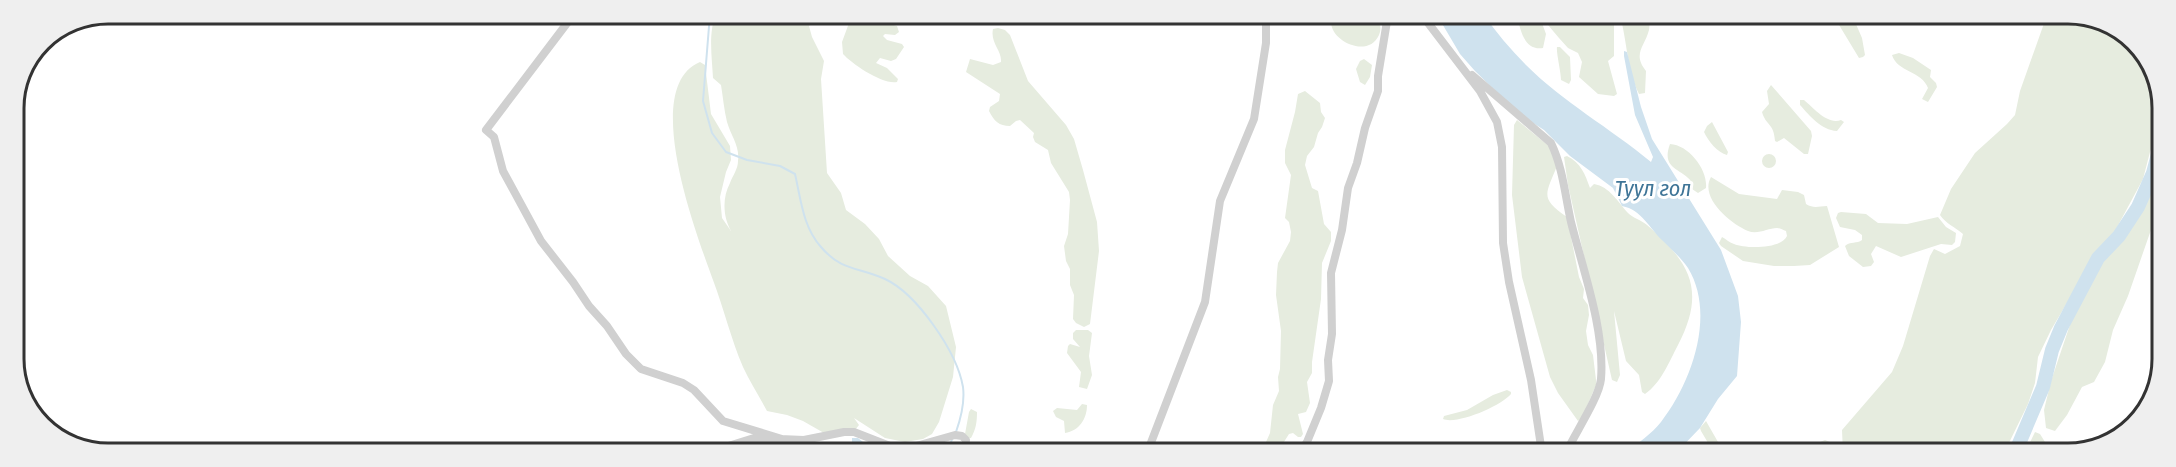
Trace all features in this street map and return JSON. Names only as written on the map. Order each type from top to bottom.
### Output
[{"type":"street","points":[[566,24],[486,130],[494,137],[503,171],[541,242],[626,354],[641,369],[683,383],[694,390],[723,420],[782,439]]},
{"type":"street","points":[[1151,443],[1205,302],[1220,201],[1254,119],[1266,42],[1266,24]]},
{"type":"street","points":[[1306,443],[1329,381],[1328,360],[1332,334],[1331,273],[1342,230],[1348,188],[1378,91],[1378,75],[1386,24]]},
{"type":"street","points":[[1429,24],[1462,66],[1497,122],[1502,147],[1503,243],[1509,282],[1531,380],[1540,443]]},
{"type":"street","points":[[1462,66],[1551,143],[1558,159],[1592,303],[1600,347],[1601,369],[1601,381],[1585,419],[1570,443]]},
{"type":"street","points":[[738,443],[754,438],[804,440],[844,432],[854,432],[882,443]]},
{"type":"street","points":[[927,443],[955,435],[962,436],[966,443]]},
{"type":"shaded area","points":[[713,24],[811,24],[809,26],[812,37],[824,61],[821,79],[827,173],[841,193],[846,210],[865,224],[879,239],[888,256],[910,276],[928,286],[946,306],[956,347],[953,377],[939,422],[932,434],[923,439],[905,442],[885,438],[854,418],[859,425],[855,430],[824,433],[803,421],[767,411],[746,373],[686,199],[673,131],[674,101],[682,77],[700,62],[705,65],[711,114],[730,146],[731,160],[720,197],[722,218],[731,231],[725,214],[725,201],[727,189],[737,167],[738,156],[727,122],[721,85],[713,78],[711,37]]},
{"type":"shaded area","points":[[849,24],[897,26],[899,32],[895,35],[885,34],[883,36],[904,47],[896,59],[891,61],[880,58],[876,63],[887,68],[898,79],[897,82],[876,77],[853,63],[843,54],[842,42]]},
{"type":"shaded area","points":[[1331,24],[1378,24],[1380,29],[1373,43],[1365,46],[1347,43],[1333,31]]},
{"type":"shaded area","points":[[1520,24],[1542,24],[1546,34],[1543,48],[1527,43]]},
{"type":"shaded area","points":[[1614,24],[1614,56],[1608,61],[1617,94],[1614,96],[1598,94],[1579,77],[1582,62],[1578,53],[1568,48],[1548,25]]},
{"type":"shaded area","points":[[1622,24],[1649,24],[1640,55],[1646,71],[1645,93],[1639,94],[1630,65]]},
{"type":"shaded area","points":[[1838,24],[1856,24],[1862,38],[1865,55],[1859,58]]},
{"type":"shaded area","points":[[2044,24],[2085,26],[2100,30],[2119,41],[2141,66],[2150,91],[2152,146],[2143,179],[2115,231],[2097,252],[2051,330],[2038,357],[2035,383],[2028,404],[2009,443],[1843,443],[1842,430],[1892,372],[1903,346],[1934,249],[1945,254],[1960,246],[1963,234],[1940,215],[1951,189],[1975,153],[2015,115],[2020,91]]},
{"type":"shaded area","points":[[998,28],[1010,35],[1028,81],[1066,125],[1074,139],[1083,170],[1097,222],[1099,251],[1090,324],[1084,327],[1073,319],[1074,295],[1070,285],[1070,269],[1066,261],[1064,246],[1068,234],[1069,192],[1051,163],[1048,150],[1035,142],[1034,133],[1020,120],[1010,126],[997,122],[989,111],[990,107],[999,101],[1000,94],[966,72],[970,59],[993,65],[1001,62],[993,34],[993,29]]},
{"type":"shaded area","points":[[1557,47],[1560,47],[1570,57],[1571,80],[1569,84],[1561,80]]},
{"type":"shaded area","points":[[1899,53],[1913,58],[1931,70],[1930,77],[1937,87],[1928,102],[1922,99],[1928,88],[1925,82],[1895,61],[1892,55]]},
{"type":"shaded area","points":[[1364,59],[1372,65],[1370,77],[1365,85],[1360,82],[1356,69],[1360,61]]},
{"type":"shaded area","points":[[1771,85],[1811,131],[1808,154],[1804,154],[1784,138],[1775,141],[1772,128],[1762,112],[1769,104],[1767,91]]},
{"type":"shaded area","points":[[1305,91],[1320,103],[1321,112],[1325,118],[1305,165],[1312,188],[1318,191],[1324,224],[1331,232],[1331,241],[1322,263],[1321,299],[1312,373],[1307,382],[1310,403],[1306,412],[1298,414],[1303,434],[1298,437],[1293,433],[1289,434],[1283,443],[1265,443],[1270,433],[1273,405],[1279,391],[1281,331],[1276,295],[1277,272],[1278,263],[1290,241],[1289,222],[1285,218],[1291,175],[1285,163],[1285,150],[1298,94]]},
{"type":"shaded area","points":[[1800,100],[1804,100],[1826,118],[1844,122],[1837,131],[1826,128],[1808,114],[1800,105]]},
{"type":"shaded area","points":[[1517,120],[1550,147],[1557,166],[1547,195],[1552,205],[1567,217],[1579,277],[1584,289],[1583,298],[1588,305],[1586,331],[1588,345],[1593,355],[1596,385],[1582,418],[1578,421],[1558,393],[1550,377],[1522,277],[1512,195],[1514,125]]},
{"type":"shaded area","points":[[1712,122],[1728,152],[1727,155],[1714,146],[1704,132]]},
{"type":"shaded area","points":[[1670,144],[1684,149],[1696,160],[1704,174],[1706,188],[1698,193],[1692,189],[1693,184],[1689,179],[1674,168],[1668,159]]},
{"type":"shaded area","points":[[1769,154],[1774,156],[1776,161],[1774,166],[1769,168],[1764,166],[1762,161],[1764,156]]},
{"type":"shaded area","points":[[1567,156],[1579,166],[1590,188],[1594,184],[1605,188],[1628,213],[1647,225],[1662,239],[1684,265],[1690,279],[1691,309],[1687,326],[1664,372],[1645,394],[1642,392],[1639,375],[1626,361],[1614,311],[1620,375],[1617,382],[1612,380],[1568,185],[1564,157]]},
{"type":"shaded area","points":[[1711,177],[1739,194],[1777,199],[1782,190],[1798,192],[1804,195],[1806,204],[1809,206],[1827,206],[1839,247],[1810,265],[1774,266],[1743,261],[1721,246],[1719,243],[1722,237],[1739,246],[1763,247],[1783,240],[1787,236],[1786,231],[1777,228],[1752,232],[1733,223],[1719,209],[1709,193],[1708,185]]},
{"type":"shaded area","points":[[2152,187],[2152,227],[2128,296],[2113,330],[2105,362],[2094,382],[2082,387],[2067,415],[2055,431],[2046,428],[2044,410],[2051,381],[2078,301],[2097,268],[2129,232],[2145,205]]},
{"type":"shaded area","points":[[1841,212],[1866,214],[1878,223],[1907,224],[1938,217],[1946,227],[1956,233],[1955,242],[1952,245],[1941,244],[1901,257],[1876,246],[1871,254],[1874,262],[1871,266],[1863,267],[1849,256],[1845,246],[1862,240],[1862,235],[1855,230],[1840,227],[1836,218]]},
{"type":"shaded area","points":[[1076,330],[1088,330],[1092,333],[1089,356],[1092,375],[1087,389],[1079,387],[1081,372],[1067,353],[1070,344],[1080,347],[1073,339],[1073,333]]},
{"type":"shaded area","points":[[1507,390],[1511,394],[1489,409],[1468,417],[1443,419],[1444,416],[1467,410]]},
{"type":"shaded area","points":[[1082,404],[1087,405],[1084,419],[1074,430],[1065,433],[1064,421],[1056,417],[1053,411],[1057,408],[1077,410]]},
{"type":"shaded area","points":[[971,409],[977,412],[977,419],[973,435],[968,438],[965,434]]},
{"type":"shaded area","points":[[1706,421],[1719,443],[1708,443],[1700,428]]},
{"type":"shaded area","points":[[2035,432],[2040,434],[2045,442],[2045,443],[2030,443]]},
{"type":"water","name":"Туул гол","points":[[1442,24],[1491,24],[1509,47],[1540,78],[1651,162],[1653,157],[1635,115],[1624,56],[1624,51],[1627,52],[1652,139],[1721,250],[1738,296],[1741,322],[1737,376],[1718,399],[1700,428],[1686,443],[1639,443],[1653,431],[1672,406],[1691,368],[1697,347],[1700,306],[1696,286],[1688,268],[1640,215],[1622,206],[1613,188],[1570,156],[1544,130],[1518,113],[1460,54]]},
{"type":"water","points":[[852,438],[858,438],[864,443],[852,443]]},
{"type":"waterway","points":[[709,24],[703,101],[712,133],[726,152],[747,160],[780,166],[795,174],[806,222],[815,239],[828,255],[843,265],[885,279],[910,297],[922,311],[953,357],[963,387],[961,416],[956,432]]},
{"type":"waterway","points":[[2019,443],[2043,387],[2052,350],[2061,328],[2098,258],[2119,236],[2138,207],[2152,175]]},
{"type":"waterway","points":[[951,443],[953,437]]}]
